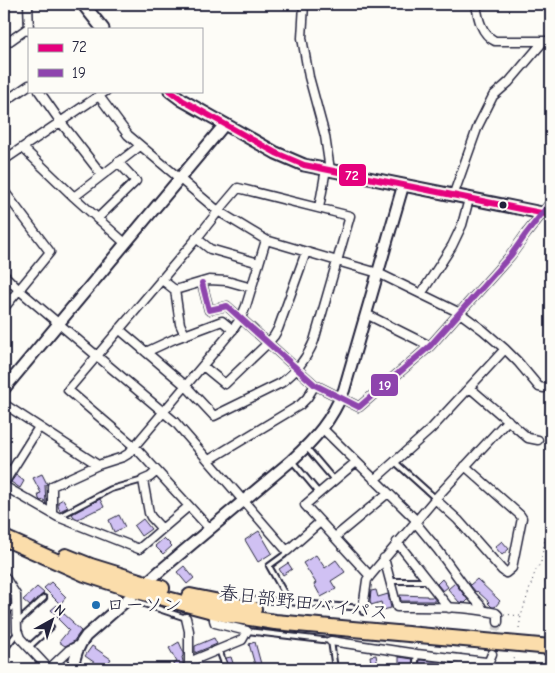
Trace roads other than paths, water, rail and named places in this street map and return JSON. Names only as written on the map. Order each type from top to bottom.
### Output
[{"type":"highway","name":"春日部野田バイパス","points":[[4,529],[91,566],[137,591],[176,592],[243,603],[289,614],[545,642]]},
{"type":"highway","name":"春日部野田バイパス","points":[[4,538],[85,574],[137,591],[214,611],[276,622],[545,642]]},
{"type":"main road","points":[[83,4],[102,28]]},
{"type":"main road","points":[[171,92],[182,100],[290,160],[304,165],[547,214]]},
{"type":"street","points":[[28,4],[29,28]]},
{"type":"street","points":[[304,4],[302,38],[309,77],[325,136],[328,170],[319,208]]},
{"type":"street","points":[[476,4],[478,22],[489,39],[494,42],[547,41]]},
{"type":"street","points":[[4,45],[28,31]]},
{"type":"street","points":[[453,196],[478,126],[493,96],[509,82],[547,41]]},
{"type":"street","points":[[4,102],[28,86]]},
{"type":"street","points":[[40,92],[102,174]]},
{"type":"street","points":[[4,160],[102,94],[128,135],[218,211],[266,240],[378,273],[460,313],[505,349],[539,386],[544,388]]},
{"type":"street","points":[[4,389],[225,124]]},
{"type":"street","points":[[74,197],[140,146]]},
{"type":"street","points":[[23,148],[125,243]]},
{"type":"street","points":[[97,218],[136,181],[118,162]]},
{"type":"street","points":[[73,669],[79,645],[86,636],[292,460],[306,447],[330,418],[340,398],[404,186]]},
{"type":"street","points":[[119,329],[186,386],[214,416],[281,382],[297,369],[310,352],[350,216],[238,188],[218,211],[196,238],[96,356],[68,390],[135,447],[210,529]]},
{"type":"street","points":[[4,190],[50,252],[4,308]]},
{"type":"street","points":[[421,294],[452,246],[462,225],[469,199]]},
{"type":"street","points":[[202,283],[209,310],[226,306],[315,385],[359,407],[430,346],[547,214],[551,202]]},
{"type":"street","points":[[196,238],[210,249],[259,263]]},
{"type":"street","points":[[55,515],[52,486],[98,465],[128,454],[233,330],[241,318],[252,288],[266,240]]},
{"type":"street","points":[[203,366],[225,384],[268,343],[278,329],[306,252]]},
{"type":"street","points":[[4,275],[96,356],[164,412],[187,434],[288,551],[320,522]]},
{"type":"street","points":[[161,279],[176,290],[180,324],[185,335]]},
{"type":"street","points":[[176,290],[209,280],[227,281],[252,288]]},
{"type":"street","points":[[366,314],[430,346]]},
{"type":"street","points":[[146,352],[222,321],[233,330]]},
{"type":"street","points":[[374,480],[431,429],[505,349]]},
{"type":"street","points":[[209,460],[292,410],[307,398],[315,385]]},
{"type":"street","points":[[470,388],[528,438],[538,440]]},
{"type":"street","points":[[4,404],[98,465]]},
{"type":"street","points":[[363,610],[366,580],[435,498],[508,420]]},
{"type":"street","points":[[39,427],[4,484],[55,515],[138,549],[189,506]]},
{"type":"street","points":[[322,429],[415,521],[483,610]]},
{"type":"street","points":[[356,462],[305,505],[370,576]]},
{"type":"street","points":[[435,498],[458,520],[502,570],[506,573],[510,571],[522,518],[466,466]]},
{"type":"street","points":[[158,471],[143,480],[149,513],[162,529]]},
{"type":"street","points":[[335,537],[388,493]]},
{"type":"street","points":[[397,542],[449,608]]},
{"type":"street","points":[[384,558],[397,607],[483,610],[498,618]]},
{"type":"street","points":[[4,576],[16,595],[17,623],[20,638],[49,669],[70,650],[79,645]]},
{"type":"street","points":[[188,667],[242,640],[247,631],[215,623],[214,611]]},
{"type":"street","points":[[186,618],[189,631],[188,667]]},
{"type":"street","points":[[331,642],[361,643],[417,654],[486,662],[489,661],[492,654]]},
{"type":"street","points":[[458,669],[461,659]]},
{"type":"lane","points":[[306,447],[334,480]]},
{"type":"lane","points":[[292,460],[319,494]]},
{"type":"lane","points":[[395,462],[435,498]]},
{"type":"lane","points":[[55,515],[111,489],[143,480]]},
{"type":"lane","points":[[287,598],[269,566],[288,551]]},
{"type":"lane","points":[[390,581],[427,581]]},
{"type":"lane","points":[[137,591],[186,618]]},
{"type":"lane","points":[[17,623],[44,598]]},
{"type":"lane","points":[[243,603],[262,600],[363,610]]},
{"type":"lane","points":[[4,616],[16,604]]},
{"type":"lane","points":[[29,647],[51,627]]},
{"type":"lane","points":[[247,631],[331,642],[335,669]]},
{"type":"lane","points":[[4,650],[18,632]]},
{"type":"lane","points":[[219,650],[226,669]]},
{"type":"lane","points":[[415,669],[417,654]]},
{"type":"tunnel","points":[[492,654],[498,622]]},
{"type":"place","name":"ローソン","points":[[96,605]]}]
